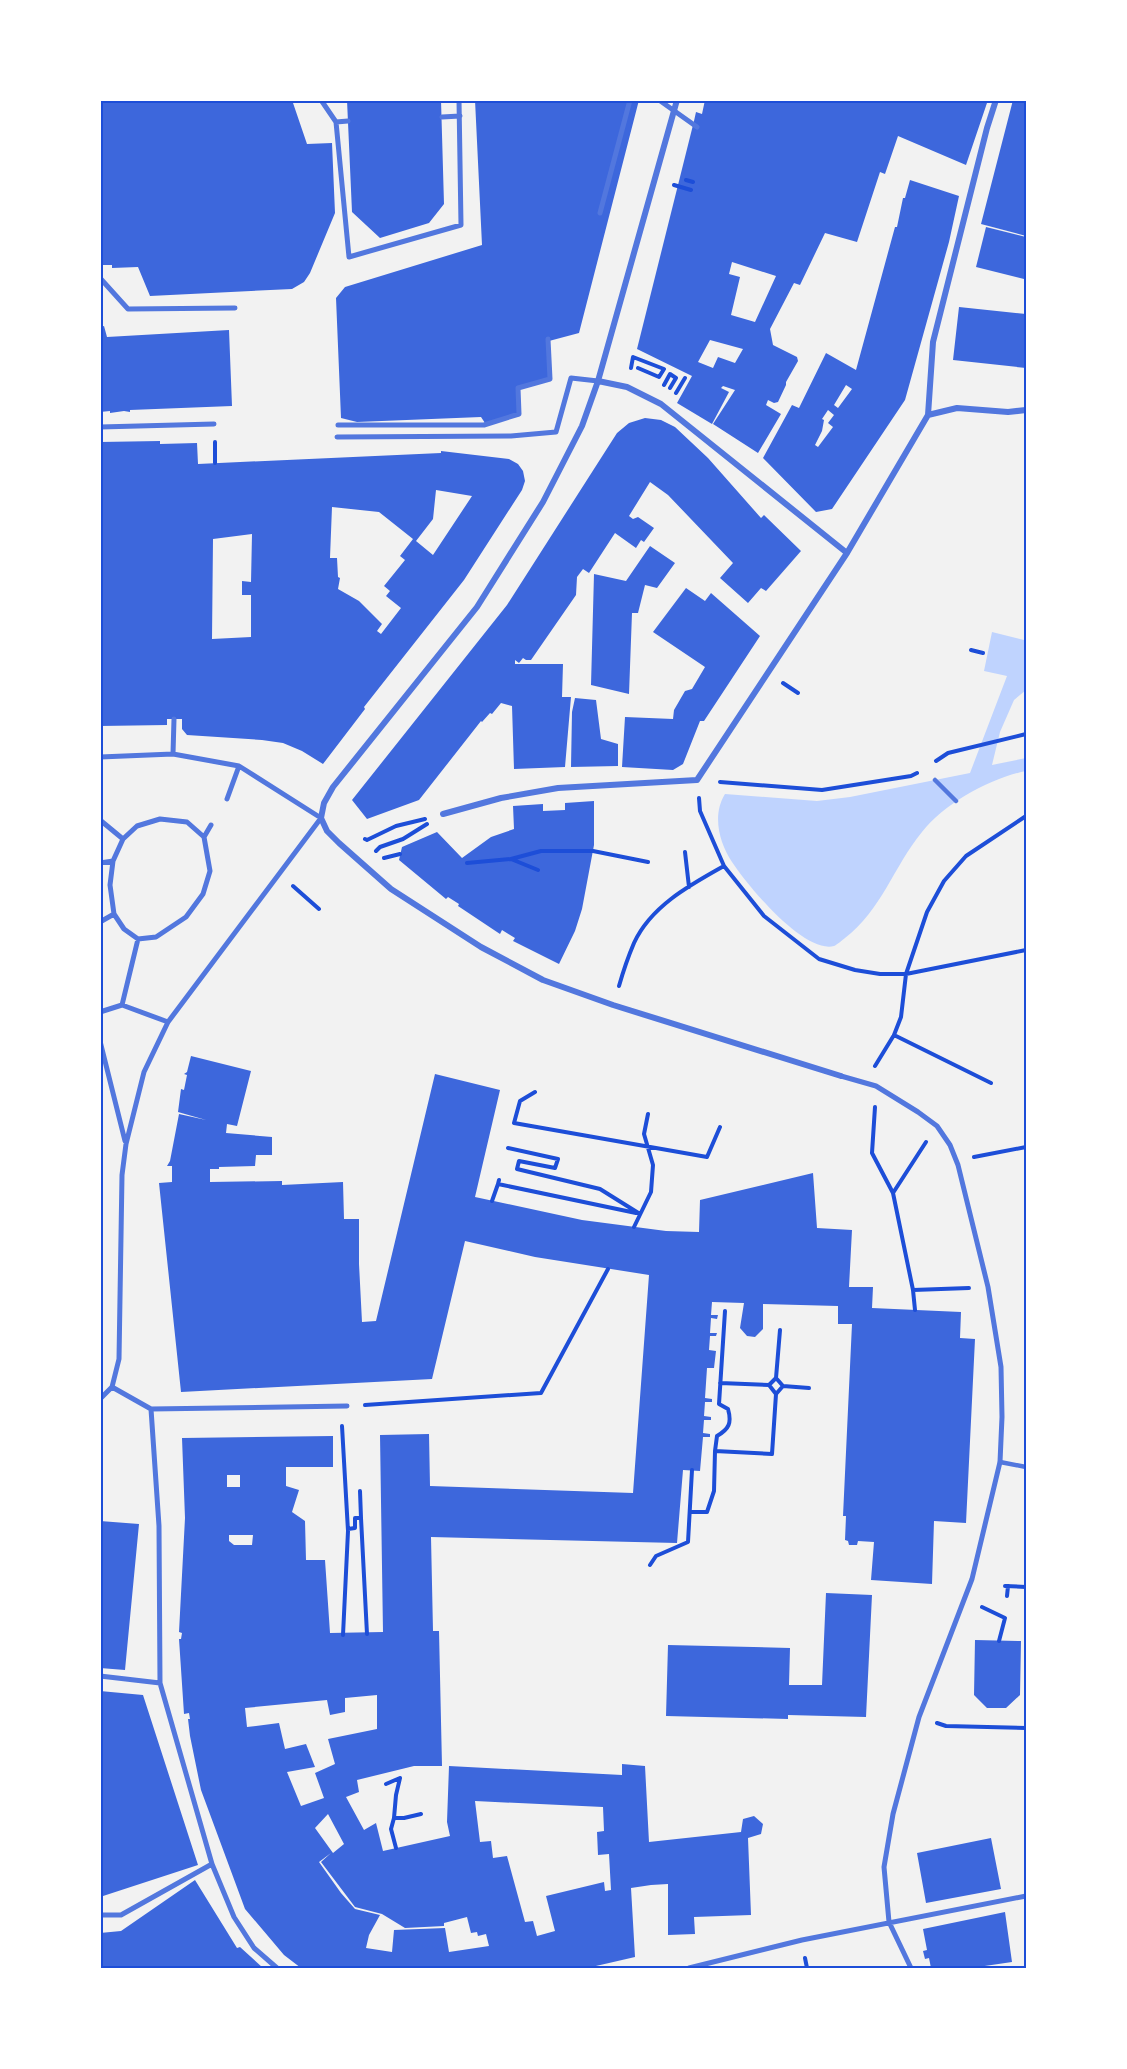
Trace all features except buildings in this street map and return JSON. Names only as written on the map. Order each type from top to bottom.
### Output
[{"type":"street","points":[[321,100],[336,122],[349,257],[461,225],[459,100]]},
{"type":"street","points":[[600,213],[630,100]]},
{"type":"street","points":[[659,100],[697,127]]},
{"type":"street","points":[[100,1399],[112,1387],[119,1359],[122,1175],[126,1144],[144,1072],[168,1022],[321,818],[324,803],[333,787],[477,607],[537,512],[582,426],[598,381],[677,100]]},
{"type":"street","points":[[443,814],[501,798],[558,788],[697,780],[847,554],[928,415],[933,342],[996,100]]},
{"type":"street","points":[[442,117],[460,116]]},
{"type":"street","points":[[336,122],[348,122]]},
{"type":"street","points":[[100,279],[128,309],[235,308]]},
{"type":"street","points":[[338,425],[484,425],[519,414],[518,388],[550,379],[548,339]]},
{"type":"street","points":[[337,437],[511,436],[556,432],[572,378],[627,387],[661,404],[847,554]]},
{"type":"street","points":[[928,415],[957,408],[1008,412],[1026,410]]},
{"type":"street","points":[[100,427],[214,424]]},
{"type":"street","points":[[173,754],[174,719]]},
{"type":"street","points":[[100,757],[173,754],[239,766],[321,818],[327,831],[391,889],[481,947],[543,980],[613,1005],[876,1086],[937,1126],[950,1145],[958,1165],[988,1287],[1001,1367],[1002,1417],[999,1462],[972,1579],[919,1717],[893,1814],[884,1867],[889,1922],[911,1968]]},
{"type":"street","points":[[227,800],[239,766]]},
{"type":"street","points":[[160,819],[187,822],[204,837],[210,871],[203,894],[186,917],[156,937],[138,939],[124,929],[114,914],[110,885],[113,861],[123,838],[137,826],[160,819]]},
{"type":"street","points":[[100,820],[123,838]]},
{"type":"street","points":[[204,837],[211,825]]},
{"type":"street","points":[[100,863],[113,861]]},
{"type":"street","points":[[100,922],[114,914]]},
{"type":"street","points":[[122,1005],[138,939]]},
{"type":"street","points":[[100,1012],[122,1005],[168,1022]]},
{"type":"street","points":[[100,1041],[126,1144]]},
{"type":"street","points":[[112,1387],[151,1409],[347,1406]]},
{"type":"street","points":[[151,1409],[159,1527],[160,1683],[212,1864],[234,1917],[254,1948],[277,1968]]},
{"type":"street","points":[[100,1676],[160,1683]]},
{"type":"street","points":[[100,1915],[121,1915],[212,1864]]},
{"type":"street","points":[[689,1968],[802,1940],[1026,1896]]},
{"type":"lane","points":[[935,780],[956,801]]},
{"type":"lane","points":[[999,1462],[1026,1467]]},
{"type":"path","points":[[686,180],[693,182]]},
{"type":"path","points":[[635,366],[660,377],[664,369],[648,361]]},
{"type":"path","points":[[674,397],[685,378]]},
{"type":"path","points":[[214,463],[215,441]]},
{"type":"path","points":[[971,650],[983,653]]},
{"type":"path","points":[[785,684],[798,693]]},
{"type":"path","points":[[929,765],[948,753],[1026,734]]},
{"type":"path","points":[[920,771],[911,776],[822,790],[697,780],[700,811],[724,866],[764,916],[819,959],[855,970],[880,974],[906,974],[1026,950]]},
{"type":"path","points":[[384,831],[443,814]]},
{"type":"path","points":[[363,865],[380,847],[404,839],[443,814]]},
{"type":"path","points":[[866,1082],[894,1035],[901,1017],[906,974],[927,912],[944,881],[966,856],[1026,816]]},
{"type":"path","points":[[466,863],[511,859],[541,851],[592,851],[648,862]]},
{"type":"path","points":[[685,852],[689,887]]},
{"type":"path","points":[[511,859],[538,870]]},
{"type":"path","points":[[613,1005],[627,958],[641,930],[655,913],[689,887],[724,866]]},
{"type":"path","points":[[279,874],[320,909]]},
{"type":"path","points":[[894,1035],[991,1083]]},
{"type":"path","points":[[876,1086],[872,1153],[893,1193],[915,1310]]},
{"type":"path","points":[[534,1092],[520,1101],[514,1123],[706,1157],[720,1126]]},
{"type":"path","points":[[634,1227],[651,1192],[653,1165],[644,1134],[648,1114]]},
{"type":"path","points":[[893,1193],[937,1126]]},
{"type":"path","points":[[986,1155],[1026,1147]]},
{"type":"path","points":[[507,1148],[558,1160],[555,1168],[519,1161],[518,1168],[600,1189],[640,1214]]},
{"type":"path","points":[[492,1201],[498,1182],[640,1214]]},
{"type":"path","points":[[347,1406],[541,1393],[608,1269]]},
{"type":"path","points":[[913,1290],[988,1287]]},
{"type":"path","points":[[690,1512],[707,1512],[714,1491],[717,1436],[727,1430],[731,1419],[728,1409],[719,1404],[725,1311]]},
{"type":"path","points":[[720,1383],[769,1385],[776,1378],[780,1330]]},
{"type":"path","points":[[776,1378],[783,1386],[809,1388]]},
{"type":"path","points":[[769,1385],[776,1394]]},
{"type":"path","points":[[715,1451],[772,1454],[776,1394],[783,1386]]},
{"type":"path","points":[[343,1436],[348,1529],[343,1635]]},
{"type":"path","points":[[650,1565],[656,1556],[688,1542],[692,1470]]},
{"type":"path","points":[[360,1491],[367,1634]]},
{"type":"path","points":[[348,1529],[355,1528],[355,1518],[361,1518]]},
{"type":"path","points":[[1007,1596],[1006,1586],[1026,1587]]},
{"type":"path","points":[[987,1609],[1005,1618],[999,1641]]},
{"type":"path","points":[[938,1724],[1026,1728]]},
{"type":"path","points":[[386,1785],[400,1778],[391,1829],[396,1848]]},
{"type":"path","points":[[394,1818],[421,1814]]},
{"type":"water","points":[[992,632],[1024,640],[1026,637],[1026,690],[1014,700],[1000,732],[992,765],[1026,758],[1026,771],[998,779],[970,793],[932,821],[912,845],[878,902],[857,927],[838,944],[822,946],[792,929],[763,901],[739,873],[727,854],[718,819],[725,794],[817,801],[850,797],[970,773],[1007,676],[984,671]]}]
